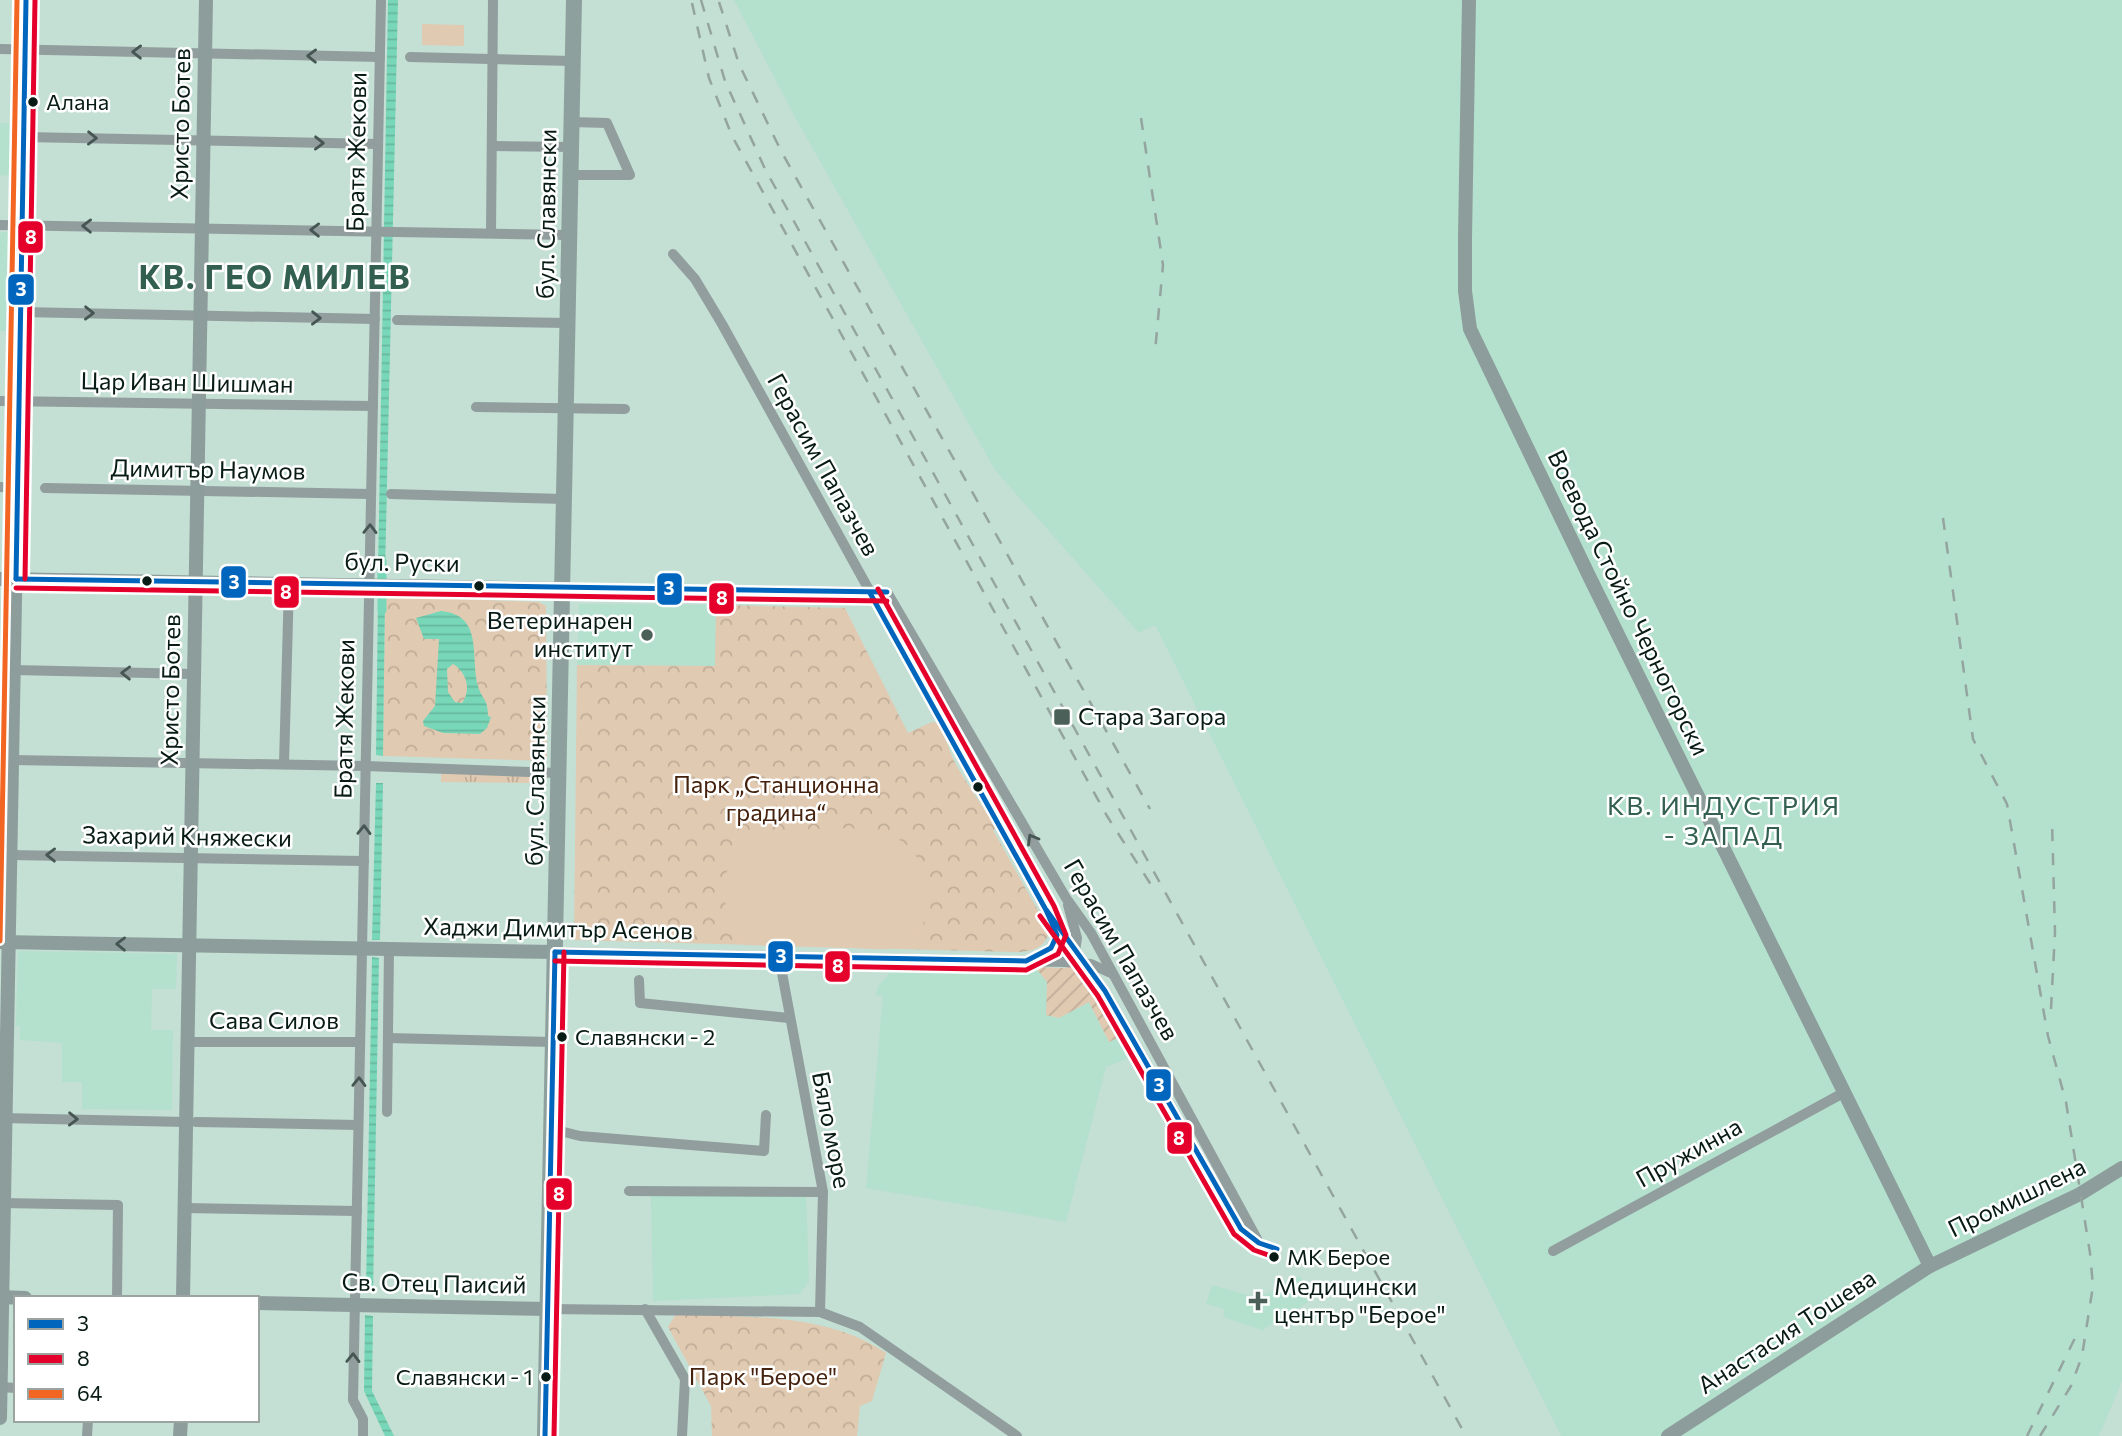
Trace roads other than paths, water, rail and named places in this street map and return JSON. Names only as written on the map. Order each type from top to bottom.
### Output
[{"type":"main road","name":"бул. Славянски","points":[[545,1436],[574,0]]},
{"type":"street","points":[[0,1418],[4,942],[10,855],[26,0]]},
{"type":"street","name":"Христо Ботев","points":[[183,1296],[184,1208],[191,1122],[187,1042],[206,0]]},
{"type":"street","name":"Братя Жекови","points":[[363,1436],[363,1424],[353,1399],[374,319],[380,231],[378,144],[381,0]]},
{"type":"street","points":[[491,233],[493,0]]},
{"type":"street","name":"Воевода Стойно Черногорски","points":[[1469,0],[1465,251],[1470,328],[1579,556],[1930,1266]]},
{"type":"street","points":[[0,49],[380,57]]},
{"type":"street","points":[[410,57],[573,61]]},
{"type":"street","points":[[570,175],[630,175],[607,123],[571,122]]},
{"type":"street","points":[[24,137],[378,144]]},
{"type":"street","points":[[492,146],[571,148]]},
{"type":"street","points":[[0,225],[569,235]]},
{"type":"street","name":"Герасим Папазчев","points":[[673,254],[695,279],[722,324],[1046,910],[1145,1056],[1241,1229],[1259,1242],[1091,933],[1066,898],[887,592]]},
{"type":"street","points":[[20,312],[374,319]]},
{"type":"street","points":[[397,320],[567,323]]},
{"type":"street","name":"Цар Иван Шишман","points":[[0,401],[373,407]]},
{"type":"street","points":[[477,407],[625,409]]},
{"type":"street","points":[[0,487],[17,488]]},
{"type":"street","name":"Димитър Наумов","points":[[45,488],[371,494]]},
{"type":"street","points":[[391,494],[564,499]]},
{"type":"street","name":"бул. Руски","points":[[0,579],[887,592]]},
{"type":"street","points":[[284,764],[289,584]]},
{"type":"street","points":[[13,670],[194,674]]},
{"type":"street","points":[[12,760],[284,764],[559,773]]},
{"type":"street","name":"Захарий Княжески","points":[[10,855],[364,861]]},
{"type":"street","points":[[1063,962],[1075,951],[1077,938],[1066,898]]},
{"type":"street","points":[[1026,961],[1051,947],[1056,935],[1046,910]]},
{"type":"street","name":"Хаджи Димитър Асенов","points":[[4,942],[1063,962],[1084,963],[1114,974]]},
{"type":"street","points":[[387,1112],[389,949]]},
{"type":"street","name":"Бяло море","points":[[779,957],[823,1192],[820,1312]]},
{"type":"street","points":[[783,984],[788,969],[803,957]]},
{"type":"street","points":[[639,980],[640,1003],[789,1018]]},
{"type":"street","points":[[388,1038],[554,1042]]},
{"type":"street","name":"Сава Силов","points":[[187,1042],[360,1042]]},
{"type":"street","points":[[1145,1056],[1155,1049]]},
{"type":"street","name":"Пружинна","points":[[1553,1251],[1845,1092]]},
{"type":"street","points":[[552,1129],[580,1136],[764,1152],[766,1115]]},
{"type":"street","points":[[3,1118],[358,1125]]},
{"type":"street","name":"Промишлена","points":[[1930,1266],[2080,1195],[2122,1168]]},
{"type":"street","points":[[629,1191],[823,1192]]},
{"type":"street","points":[[2,1203],[118,1205],[117,1296]]},
{"type":"street","points":[[184,1208],[356,1211]]},
{"type":"street","name":"Анастасия Тошева","points":[[1668,1436],[1930,1266]]},
{"type":"street","name":"Св. Отец Паисий","points":[[259,1303],[820,1312],[860,1327],[1017,1436]]},
{"type":"street","points":[[645,1309],[685,1379],[682,1436]]},
{"type":"waterway","points":[[382,561],[382,610]]},
{"type":"railway","points":[[701,0],[725,81],[765,169],[1466,1436]]},
{"type":"railway","points":[[719,2],[739,64],[781,151],[1150,809]]},
{"type":"railway","points":[[692,3],[709,78],[732,136],[1107,816],[1155,891]]},
{"type":"railway","points":[[1141,118],[1163,265],[1155,352]]},
{"type":"railway","points":[[1943,518],[1973,739],[2007,804],[2048,1036],[2066,1102],[2090,1253],[2093,1286],[2082,1356],[2071,1386],[2040,1436]]},
{"type":"railway","points":[[2051,1009],[2055,932],[2052,822]]},
{"type":"railway","points":[[2027,1436],[2076,1336]]},
{"type":"place","name":"Алана","points":[[33,102]]},
{"type":"place","name":"Ветеринарен институт","points":[[647,635]]},
{"type":"place","name":"Стара Загора","points":[[1062,717]]},
{"type":"place","name":"Славянски - 2","points":[[562,1037]]},
{"type":"place","name":"МК Берое","points":[[1274,1257]]},
{"type":"place","name":"Медицински център \"Берое\"","points":[[1258,1301]]},
{"type":"place","name":"Славянски - 1","points":[[546,1377]]},
{"type":"district","name":"КВ. ГЕО МИЛЕВ","points":[[275,278]]},
{"type":"district","name":"КВ. ИНДУСТРИЯ - ЗАПАД","points":[[1724,821]]},
{"type":"park label","name":"Парк „Станционна градина“","points":[[776,799]]},
{"type":"park label","name":"Парк \"Берое\"","points":[[763,1377]]}]
